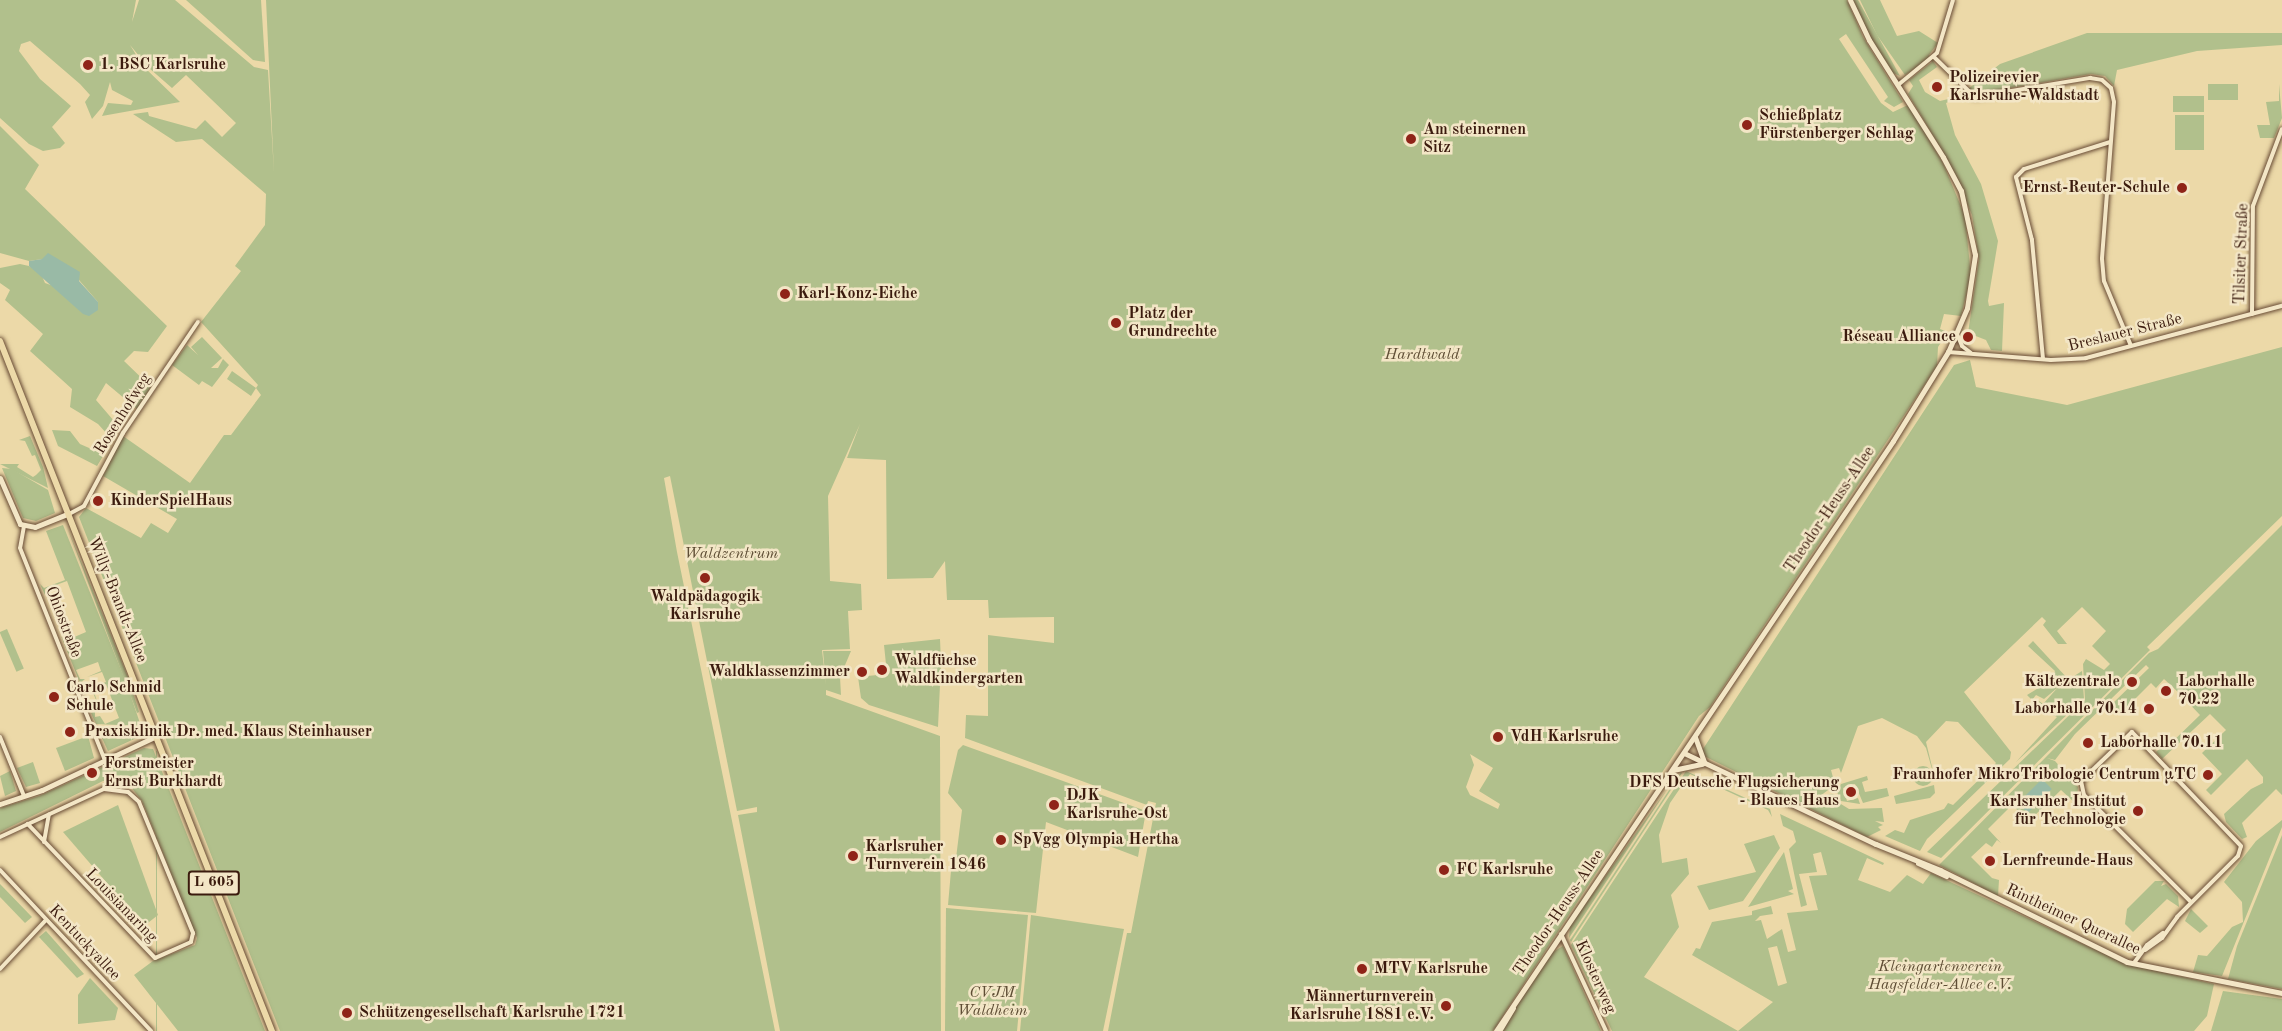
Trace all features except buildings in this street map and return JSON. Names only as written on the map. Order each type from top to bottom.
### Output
[{"type":"main road","name":"Theodor-Heuss-Allee","points":[[1497,1031],[1695,737],[1948,352],[1957,334],[1974,283],[1971,224],[1953,173],[1863,31],[1850,0]]},
{"type":"main road","name":"L 605","points":[[0,341],[68,514]]},
{"type":"main road","points":[[0,478],[16,519],[24,526],[35,527],[68,514]]},
{"type":"main road","name":"Willy-Brandt-Allee","points":[[68,514],[272,1031]]},
{"type":"main road","points":[[0,804],[24,797],[156,736]]},
{"type":"main road","points":[[1672,771],[1704,764],[1695,737]]},
{"type":"main road","name":"Rintheimer Querallee","points":[[1684,753],[2134,964],[2220,983],[2282,993]]},
{"type":"street","points":[[1898,85],[1934,57],[1953,0]]},
{"type":"street","points":[[1934,57],[1975,97],[2090,78],[2102,80],[2114,96],[2103,273],[2131,346]]},
{"type":"street","name":"Tilsiter Straße","points":[[2252,314],[2253,206],[2282,129]]},
{"type":"street","points":[[2043,360],[2032,240],[2016,177],[2024,168],[2110,142]]},
{"type":"street","name":"Breslauer Straße","points":[[1948,352],[2043,360],[2086,358],[2282,306]]},
{"type":"street","name":"Rosenhofweg","points":[[68,514],[84,506],[123,433],[198,322]]},
{"type":"street","points":[[1957,334],[1962,346],[1972,353]]},
{"type":"street","name":"Ohiostraße","points":[[24,526],[20,548],[105,761]]},
{"type":"street","points":[[2134,964],[2191,902],[2238,856],[2241,846],[2132,732],[2081,781],[2084,795],[2191,902]]},
{"type":"street","points":[[0,741],[24,797]]},
{"type":"street","name":"Louisianaring","points":[[0,837],[28,824],[50,814],[109,788],[122,789],[134,797],[193,933],[191,942],[155,958],[28,824]]},
{"type":"street","points":[[44,842],[50,814]]},
{"type":"street","name":"Kentuckyallee","points":[[0,870],[151,1031]]},
{"type":"street","points":[[0,969],[46,920]]},
{"type":"street","name":"Klosterweg","points":[[1561,934],[1606,1031]]},
{"type":"green space","name":"Hardtwald","points":[[0,0],[136,0],[132,22],[139,0],[175,0],[254,67],[268,70],[274,173],[266,0],[1847,0],[1863,37],[1903,102],[1894,107],[1884,101],[1888,97],[1846,34],[1839,39],[1881,103],[1893,112],[1908,105],[1943,163],[1965,216],[1971,276],[1961,316],[1944,314],[1940,329],[1948,332],[1938,347],[1937,366],[1710,707],[1699,716],[1493,1031],[1108,1031],[1127,933],[1131,933],[1156,803],[1148,801],[1147,805],[965,738],[966,715],[988,716],[988,635],[1054,643],[1054,617],[989,618],[988,600],[947,600],[945,561],[933,578],[887,579],[886,460],[847,458],[860,424],[828,496],[830,581],[861,584],[862,610],[848,611],[850,649],[822,650],[826,685],[823,651],[851,651],[840,677],[841,695],[826,690],[826,695],[940,736],[941,1031],[780,1031],[738,815],[757,812],[757,807],[737,811],[670,476],[664,478],[677,552],[775,1031],[280,1031],[79,517],[86,508],[141,538],[151,523],[168,533],[177,519],[103,476],[123,436],[190,483],[224,435],[231,435],[261,395],[256,388],[258,385],[201,322],[241,271],[235,266],[265,225],[266,194],[202,139],[176,142],[133,114],[148,112],[149,116],[196,129],[205,120],[222,137],[236,123],[186,75],[172,88],[149,68],[130,45],[143,66],[180,102],[102,116],[108,103],[131,105],[133,101],[112,90],[110,82],[103,106],[92,119],[85,102],[90,95],[30,41],[21,44],[19,51],[40,79],[71,106],[52,127],[65,143],[60,148],[43,151],[29,144],[0,118]],"holes":[[[1470,754],[1493,768],[1479,791],[1500,804],[1498,809],[1470,795],[1466,787],[1474,765]]]},
{"type":"green space","points":[[186,0],[261,0],[265,62],[253,60]]},
{"type":"green space","points":[[1853,0],[1858,0],[1900,76],[1893,73],[1870,38]]},
{"type":"green space","points":[[1860,0],[1880,0],[1897,36],[1919,31],[1938,43],[1929,55],[1937,67],[1919,80],[1925,92],[1940,101],[1965,95],[1946,103],[1955,135],[1981,184],[1998,241],[1988,301],[1989,306],[2004,303],[2002,351],[1991,350],[1986,340],[1968,333],[1979,259],[1972,215],[1949,162],[1908,94],[1913,86],[1909,80],[1932,62],[1930,59],[1905,75],[1877,35]]},
{"type":"green space","points":[[2087,33],[2282,33],[2282,45],[2197,51],[2117,70],[2114,86],[2105,76],[2091,74],[1981,93],[1968,89],[2000,64]]},
{"type":"green space","points":[[2208,84],[2238,84],[2238,100],[2208,100]]},
{"type":"green space","points":[[2279,84],[2282,118],[2274,138],[2260,138],[2257,125],[2270,125],[2266,102],[2279,101]]},
{"type":"green space","points":[[2173,96],[2204,96],[2204,112],[2173,112]]},
{"type":"green space","points":[[2175,115],[2204,115],[2204,150],[2175,150]]},
{"type":"green space","points":[[0,126],[39,165],[25,189],[167,326],[148,352],[134,351],[124,361],[151,387],[137,409],[106,383],[96,400],[120,428],[97,466],[58,446],[52,430],[70,431],[80,444],[96,451],[108,435],[98,424],[70,407],[72,389],[30,351],[43,334],[5,300],[10,290],[0,283],[0,268],[20,264],[29,266],[41,274],[45,283],[98,302],[79,280],[42,259],[29,261],[0,253]]},
{"type":"green space","points":[[202,337],[222,358],[211,368],[218,368],[223,359],[229,365],[212,387],[202,381],[199,385],[172,365],[187,345],[198,355],[191,347]]},
{"type":"green space","points":[[2282,347],[2282,516],[2147,647],[2150,650],[1941,858],[1927,852],[2085,700],[2083,664],[2086,659],[2104,670],[2110,664],[2092,646],[2106,631],[2082,607],[2057,631],[2067,644],[2058,644],[2043,625],[2046,621],[2042,617],[1964,692],[2011,752],[2010,759],[1927,839],[1920,851],[1885,836],[1895,830],[1904,833],[1910,820],[1944,809],[1948,803],[1953,805],[1996,763],[1958,722],[1946,721],[1926,742],[1936,783],[1926,748],[1917,736],[1882,718],[1858,726],[1841,773],[1839,768],[1831,770],[1835,785],[1820,796],[1833,794],[1836,801],[1849,809],[1882,808],[1884,822],[1875,821],[1883,825],[1878,827],[1881,830],[1867,837],[1704,756],[1701,752],[1954,365],[1970,360],[1976,387],[2067,405]]},
{"type":"green space","points":[[232,371],[256,388],[251,396],[227,379]]},
{"type":"green space","points":[[30,436],[43,467],[48,488],[0,464],[19,464],[17,467],[33,477],[36,475],[41,470],[35,455],[32,456],[25,441],[19,440]]},
{"type":"green space","points":[[2,468],[12,469],[48,490],[55,513],[36,521],[23,518]]},
{"type":"green space","points":[[63,525],[141,726],[96,724],[91,713],[95,711],[95,717],[100,716],[105,724],[119,718],[106,684],[93,689],[99,707],[91,688],[106,682],[102,672],[87,677],[101,671],[98,662],[76,670],[80,679],[85,679],[80,683],[61,636],[65,641],[86,632],[67,581],[45,589],[45,595],[40,584],[44,588],[65,580],[46,531]]},
{"type":"green space","points":[[2282,525],[2282,795],[2276,789],[2242,823],[2247,837],[2242,839],[2226,822],[2224,814],[2251,789],[2263,783],[2263,777],[2247,759],[2211,795],[2206,790],[2222,774],[2202,753],[2226,730],[2210,714],[2162,759],[2156,752],[2163,745],[2166,748],[2200,715],[2179,693],[2164,679],[2156,688],[2151,683],[2120,714],[2110,706],[2149,668],[2146,665],[2075,734],[2055,760],[2047,758],[2055,761],[2078,787],[2075,803],[2061,790],[2029,821],[2012,805],[1988,829],[2001,843],[1997,840],[1992,847],[1986,843],[1971,857],[1992,878],[1999,880],[1998,896],[1939,865],[2149,653],[2158,649]]},
{"type":"green space","points":[[67,527],[128,677],[139,712],[137,713]]},
{"type":"green space","points":[[7,629],[24,669],[16,672],[0,633]]},
{"type":"green space","points":[[940,639],[941,662],[923,664],[941,664],[938,727],[869,705],[861,698],[858,677],[887,674],[884,645]]},
{"type":"green space","points":[[2033,641],[2068,679],[2044,699],[2036,695],[2032,700],[2027,695],[2051,680],[2055,671],[2028,646]]},
{"type":"green space","points":[[2082,671],[2084,699],[2016,762],[2057,717],[2035,698],[2043,704],[2060,685]]},
{"type":"green space","points":[[97,727],[136,727],[141,729],[143,735],[108,751]]},
{"type":"green space","points":[[88,736],[94,758],[65,771],[56,748]]},
{"type":"green space","points":[[963,745],[1146,811],[1138,857],[1046,822],[1036,913],[948,905],[952,859],[956,858],[962,810],[948,793],[958,750]]},
{"type":"green space","points":[[144,748],[153,749],[265,1031],[178,1031],[134,975],[153,961],[195,945],[197,938],[142,801],[131,787],[117,781],[103,781],[0,832],[0,808],[39,796]]},
{"type":"green space","points":[[156,751],[157,1031],[156,1031]]},
{"type":"green space","points":[[33,762],[40,783],[26,787],[17,768]]},
{"type":"green space","points":[[1919,766],[1927,766],[1933,772],[1933,780],[1927,786],[1919,786],[1913,780],[1913,772]]},
{"type":"green space","points":[[10,771],[16,791],[5,796],[0,776]]},
{"type":"green space","points":[[1686,771],[1770,809],[1772,817],[1768,810],[1690,774],[1670,803],[1659,835],[1662,863],[1687,858],[1689,874],[1671,895],[1679,927],[1644,977],[1738,1031],[1612,1031],[1571,945]]},
{"type":"green space","points":[[1682,773],[1571,942],[1570,940]]},
{"type":"green space","points":[[1867,776],[1868,780],[1862,782],[1865,792],[1887,788],[1889,796],[1863,803],[1855,784],[1843,788],[1847,801],[1858,798],[1860,804],[1841,801],[1837,792],[1841,784]]},
{"type":"green space","points":[[1934,785],[1935,793],[1930,798],[1896,804],[1894,796]]},
{"type":"green space","points":[[1668,788],[1653,811],[1569,938],[1570,926]]},
{"type":"green space","points":[[118,805],[158,915],[144,926],[63,832]]},
{"type":"green space","name":"Kleingartenverein Hagsfelder-Allee e.V.","points":[[1780,814],[1884,863],[1883,865],[1867,858],[1858,880],[1890,892],[1907,875],[1923,884],[1931,873],[2126,964],[2214,984],[2207,1016],[2194,1031],[1738,1031],[1773,1002],[1692,955],[1696,948],[1700,949],[1712,922],[1752,915],[1752,911],[1771,906],[1773,914],[1760,916],[1755,921],[1761,920],[1767,939],[1782,929],[1788,952],[1796,950],[1787,913],[1818,910],[1809,876],[1827,875],[1821,852],[1813,854],[1817,872],[1799,874],[1807,905],[1801,907],[1789,849],[1796,842],[1793,831],[1783,826]],"holes":[[[1777,946],[1787,983],[1778,986],[1768,948]]]},
{"type":"green space","points":[[2282,820],[2282,827],[2222,976],[2193,972],[2198,955],[2207,956],[2232,927],[2243,922],[2242,902],[2224,882],[2256,841]]},
{"type":"green space","points":[[1774,835],[1780,848],[1743,901],[1709,910],[1697,886],[1756,872],[1744,844]]},
{"type":"green space","points":[[2282,835],[2282,989],[2228,979],[2237,946]]},
{"type":"green space","points":[[1784,852],[1793,889],[1788,891],[1794,894],[1748,907]]},
{"type":"green space","points":[[2155,881],[2164,881],[2161,886],[2166,884],[2178,896],[2179,907],[2167,899],[2133,932],[2125,924],[2127,909]]},
{"type":"green space","points":[[0,884],[32,917],[25,923],[0,897]]},
{"type":"green space","name":"CVJM Waldheim","points":[[946,908],[1028,915],[1017,1031],[945,1031]]},
{"type":"green space","points":[[2191,909],[2208,926],[2200,933],[2185,921]]},
{"type":"green space","points":[[1031,915],[1124,929],[1103,1031],[1020,1031]]},
{"type":"green space","points":[[46,931],[84,974],[77,978],[39,937]]},
{"type":"green space","points":[[1563,946],[1601,1031],[1500,1031],[1553,952]]},
{"type":"green space","points":[[90,978],[118,1008],[115,1020],[78,1024],[78,995]]},
{"type":"green space","points":[[2223,991],[2282,999],[2282,1031],[2211,1031]]},
{"type":"shaded area","points":[[48,253],[80,272],[79,281],[98,302],[98,310],[89,316],[83,314],[29,266],[29,261],[42,259]]},
{"type":"shaded area","points":[[2042,779],[2052,789],[2028,813],[2018,803]]},
{"type":"place","name":"1. BSC Karlsruhe","points":[[88,65]]},
{"type":"place","name":"Polizeirevier Karlsruhe-Waldstadt","points":[[1937,87]]},
{"type":"place","name":"Schießplatz Fürstenberger Schlag","points":[[1747,125]]},
{"type":"place","name":"Am steinernen Sitz","points":[[1411,139]]},
{"type":"place","name":"Ernst-Reuter-Schule","points":[[2182,188]]},
{"type":"place","name":"Karl-Konz-Eiche","points":[[785,294]]},
{"type":"place","name":"Platz der Grundrechte","points":[[1116,323]]},
{"type":"place","name":"Réseau Alliance","points":[[1968,337]]},
{"type":"place","name":"KinderSpielHaus","points":[[98,501]]},
{"type":"place","name":"Waldpädagogik Karlsruhe","points":[[705,578]]},
{"type":"place","name":"Waldfüchse Waldkindergarten","points":[[882,670]]},
{"type":"place","name":"Waldklassenzimmer","points":[[862,672]]},
{"type":"place","name":"Kältezentrale","points":[[2132,682]]},
{"type":"place","name":"Laborhalle 70.22","points":[[2166,691]]},
{"type":"place","name":"Carlo Schmid Schule","points":[[54,697]]},
{"type":"place","name":"Laborhalle 70.14","points":[[2149,709]]},
{"type":"place","name":"Praxisklinik Dr. med. Klaus Steinhauser","points":[[70,732]]},
{"type":"place","name":"VdH Karlsruhe","points":[[1498,737]]},
{"type":"place","name":"Laborhalle 70.11","points":[[2088,743]]},
{"type":"place","name":"Forstmeister Ernst Burkhardt","points":[[92,773]]},
{"type":"place","name":"Fraunhofer MikroTribologie Centrum µTC","points":[[2208,775]]},
{"type":"place","name":"DFS Deutsche Flugsicherung - Blaues Haus","points":[[1851,792]]},
{"type":"place","name":"DJK Karlsruhe-Ost","points":[[1054,805]]},
{"type":"place","name":"Karlsruher Institut für Technologie","points":[[2138,811]]},
{"type":"place","name":"SpVgg Olympia Hertha","points":[[1001,840]]},
{"type":"place","name":"Karlsruher Turnverein 1846","points":[[853,856]]},
{"type":"place","name":"Lernfreunde-Haus","points":[[1990,861]]},
{"type":"place","name":"FC Karlsruhe","points":[[1444,870]]},
{"type":"place","name":"MTV Karlsruhe","points":[[1362,969]]},
{"type":"place","name":"Männerturnverein Karlsruhe 1881 e.V.","points":[[1446,1006]]},
{"type":"place","name":"Schützengesellschaft Karlsruhe 1721","points":[[347,1013]]},
{"type":"park label","name":"Waldzentrum","points":[[731,554]]}]
